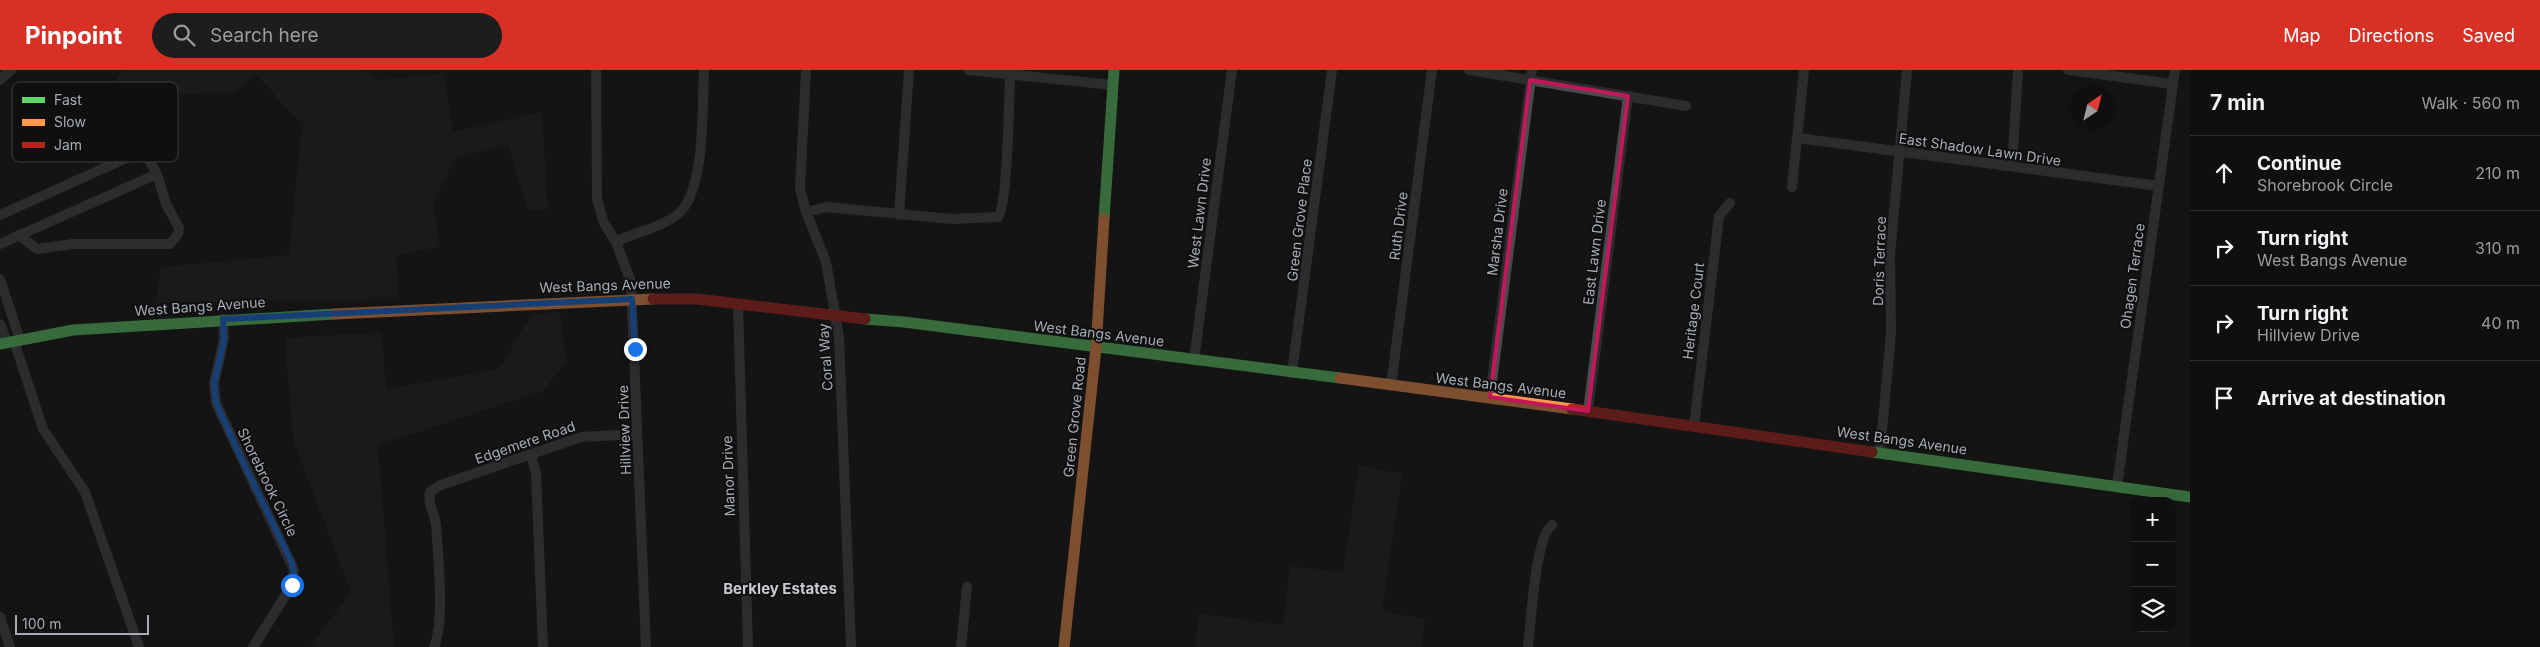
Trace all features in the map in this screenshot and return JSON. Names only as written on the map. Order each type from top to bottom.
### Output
[{"type":"street","points":[[0,80],[10,70]]},
{"type":"street","name":"Hillview Drive","points":[[596,70],[597,199],[603,222],[616,242],[631,282],[646,647]]},
{"type":"street","points":[[616,242],[670,220],[690,201],[698,173],[704,70]]},
{"type":"street","name":"Coral Way","points":[[806,70],[800,184],[806,212],[826,262],[839,337],[851,647]]},
{"type":"street","points":[[899,215],[909,70]]},
{"type":"street","points":[[969,70],[1112,85]]},
{"type":"street","name":"Green Grove Road","points":[[1064,647],[1096,348],[1114,70]]},
{"type":"street","name":"West Lawn Drive","points":[[1194,360],[1232,70]]},
{"type":"street","name":"Green Grove Place","points":[[1292,373],[1332,70]]},
{"type":"street","name":"Ruth Drive","points":[[1391,386],[1432,70]]},
{"type":"street","points":[[1469,70],[1531,75],[1628,96],[1686,106]]},
{"type":"street","points":[[1792,187],[1804,70]]},
{"type":"street","name":"Doris Terrace","points":[[1880,452],[1890,350],[1890,255],[1907,70]]},
{"type":"street","points":[[2012,166],[2018,70]]},
{"type":"street","points":[[2068,70],[2173,84]]},
{"type":"street","name":"Ohagen Terrace","points":[[2117,486],[2175,70]]},
{"type":"street","points":[[806,212],[827,207],[952,219],[998,217],[1002,210],[1010,74]]},
{"type":"street","name":"Marsha Drive","points":[[1490,397],[1531,75]]},
{"type":"street","name":"East Lawn Drive","points":[[1588,411],[1628,96]]},
{"type":"street","name":"East Shadow Lawn Drive","points":[[1798,138],[2159,186]]},
{"type":"street","points":[[0,215],[117,162]]},
{"type":"street","points":[[19,235],[37,249],[73,244],[170,244],[178,234],[179,228],[166,204],[157,174],[150,162]]},
{"type":"street","points":[[0,244],[157,174]]},
{"type":"street","name":"Heritage Court","points":[[1694,426],[1719,216],[1730,203]]},
{"type":"street","points":[[0,280],[10,342]]},
{"type":"street","name":"West Bangs Avenue","points":[[10,342],[73,330],[223,319],[678,298],[904,322],[1391,386],[1490,397],[2190,497]]},
{"type":"street","name":"Manor Drive","points":[[738,304],[748,647]]},
{"type":"street","name":"Shorebrook Circle","points":[[223,319],[224,340],[214,383],[216,403],[294,570],[292,585],[252,647]]},
{"type":"street","points":[[0,324],[10,342],[43,429],[85,492],[139,647]]},
{"type":"street","name":"Edgemere Road","points":[[434,647],[439,632],[440,616],[436,524],[429,497],[430,492],[441,484],[586,436],[637,434]]},
{"type":"street","points":[[531,455],[536,473],[543,647]]},
{"type":"street","points":[[1528,647],[1539,547],[1548,528],[1552,524]]},
{"type":"street","points":[[961,647],[967,587]]},
{"type":"street","points":[[0,617],[10,647]]},
{"type":"highlighted area","points":[[1530,80],[1628,96],[1588,411],[1490,397]]},
{"type":"shaded area","points":[[122,70],[362,70],[378,80],[444,73],[453,132],[542,111],[548,210],[528,211],[508,145],[456,158],[433,201],[440,247],[396,255],[399,299],[155,303],[161,267],[289,255],[302,124],[255,74],[236,91],[178,95],[178,82],[115,82]]},
{"type":"shaded area","points":[[560,312],[566,362],[543,391],[378,445],[394,647],[310,647],[351,592],[293,440],[285,338],[382,332],[386,389],[499,369],[532,314]]},
{"type":"shaded area","points":[[1359,465],[1402,474],[1382,611],[1425,619],[1422,647],[1195,647],[1198,613],[1283,625],[1290,566],[1343,572]]},
{"type":"traffic: fast","points":[[1104,219],[1114,70]]},
{"type":"traffic: fast","points":[[0,344],[73,330],[335,314]]},
{"type":"traffic: fast","points":[[865,319],[904,322],[1340,378]]},
{"type":"traffic: fast","points":[[1872,452],[2190,497]]},
{"type":"traffic: slow","points":[[1064,647],[1096,348],[1104,219]]},
{"type":"traffic: slow","points":[[335,314],[653,299]]},
{"type":"traffic: slow","points":[[1340,378],[1572,409]]},
{"type":"traffic: jam","points":[[653,299],[697,299],[865,319]]},
{"type":"traffic: jam","points":[[1572,409],[1872,452]]},
{"type":"district","name":"Berkley Estates","points":[[780,588]]},
{"type":"route","points":[[292,585],[294,576],[292,563],[216,403],[214,383],[217,361],[224,340],[223,319],[392,309],[632,299],[635,349]]}]
